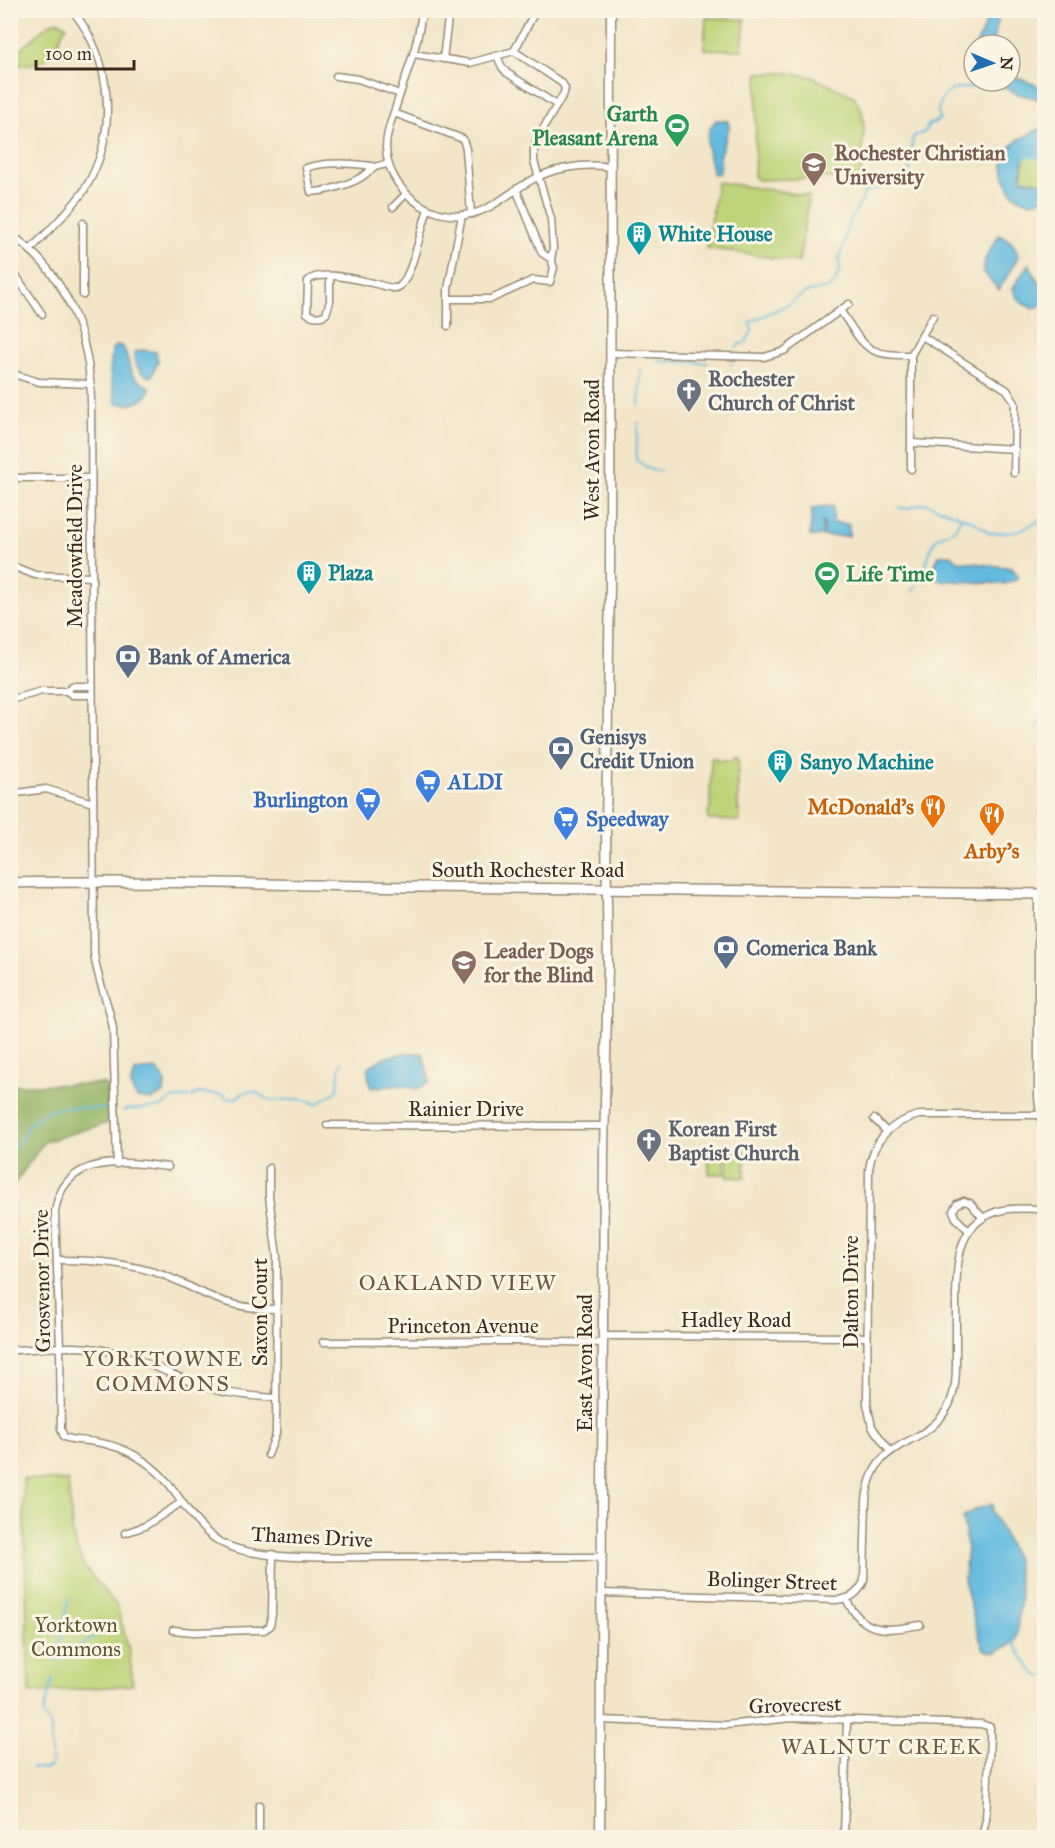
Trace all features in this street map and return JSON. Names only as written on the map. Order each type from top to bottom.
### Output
[{"type":"main road","name":"West Avon Road","points":[[607,889],[611,10]]},
{"type":"main road","name":"South Rochester Road","points":[[10,883],[1041,894]]},
{"type":"main road","name":"East Avon Road","points":[[600,1838],[607,889]]},
{"type":"street","points":[[30,250],[82,192],[95,168],[105,133],[107,96],[101,63],[88,33],[72,10]]},
{"type":"street","points":[[422,10],[414,54],[387,137],[388,164],[397,183],[406,194],[428,209],[442,214],[471,214],[488,208],[539,176],[560,169],[609,167]]},
{"type":"street","points":[[443,59],[449,10]]},
{"type":"street","points":[[414,54],[470,63],[514,51],[536,10]]},
{"type":"street","points":[[514,51],[562,83],[564,93],[537,139],[534,161],[551,219],[554,249],[550,259]]},
{"type":"street","points":[[497,56],[507,73],[557,105]]},
{"type":"street","points":[[336,76],[358,79],[400,94]]},
{"type":"street","points":[[394,113],[466,142],[471,214]]},
{"type":"street","points":[[372,166],[362,177],[322,192],[311,192],[306,168],[321,164],[372,166],[388,164]]},
{"type":"street","points":[[448,299],[491,299],[533,280],[550,282],[554,268],[550,259],[542,253],[516,189]]},
{"type":"street","points":[[393,207],[406,194]]},
{"type":"street","points":[[330,276],[330,301],[326,314],[318,317],[307,314],[308,281],[315,276],[330,276],[392,288],[402,285],[413,259],[428,209]]},
{"type":"street","points":[[448,326],[448,299],[462,215]]},
{"type":"street","points":[[83,223],[83,295]]},
{"type":"street","points":[[10,244],[13,236]]},
{"type":"street","name":"Meadowfield Drive","points":[[13,236],[48,269],[69,302],[86,344],[91,384],[95,964],[113,1029],[117,1164]]},
{"type":"street","points":[[10,267],[42,314]]},
{"type":"street","points":[[610,353],[764,357],[784,351],[849,304]]},
{"type":"street","points":[[840,310],[866,347],[879,354],[911,355]]},
{"type":"street","points":[[911,469],[911,355],[933,316]]},
{"type":"street","points":[[922,336],[1007,390],[1016,403],[1014,473]]},
{"type":"street","points":[[10,372],[39,382],[91,384]]},
{"type":"street","points":[[912,443],[1015,449]]},
{"type":"street","points":[[10,478],[91,478]]},
{"type":"street","points":[[10,565],[35,575],[92,577]]},
{"type":"street","points":[[67,691],[72,686],[92,686]]},
{"type":"street","points":[[10,700],[37,691],[67,691],[72,695],[92,695]]},
{"type":"street","points":[[10,794],[46,789],[93,803]]},
{"type":"street","points":[[1041,894],[1038,1086],[1040,1115],[1044,1130]]},
{"type":"street","points":[[874,1119],[886,1131],[905,1119],[919,1115],[1040,1115]]},
{"type":"street","name":"Rainier Drive","points":[[327,1125],[605,1126]]},
{"type":"street","name":"Dalton Drive","points":[[886,1131],[874,1148],[869,1169],[867,1404],[869,1418],[881,1441],[890,1451]]},
{"type":"street","name":"Grosvenor Drive","points":[[64,1437],[61,1429],[55,1212],[60,1191],[66,1180],[82,1169],[102,1164],[150,1164],[168,1167]]},
{"type":"street","name":"Saxon Court","points":[[268,1455],[276,1434],[277,1256],[269,1196],[269,1168]]},
{"type":"street","points":[[969,1231],[956,1218],[953,1211],[957,1204],[964,1201],[970,1203],[983,1218]]},
{"type":"street","name":"Bolinger Street","points":[[602,1593],[846,1599],[860,1590],[864,1581],[868,1488],[875,1468],[890,1451],[929,1429],[941,1417],[953,1396],[956,1373],[957,1259],[963,1240],[983,1218],[1004,1210],[1044,1209]]},
{"type":"street","points":[[57,1260],[93,1260],[137,1267],[166,1276],[231,1304],[276,1309]]},
{"type":"street","name":"Hadley Road","points":[[604,1340],[867,1337]]},
{"type":"street","name":"Princeton Avenue","points":[[323,1342],[604,1340]]},
{"type":"street","points":[[10,1350],[83,1347],[115,1352],[136,1358],[212,1389],[240,1395],[276,1398]]},
{"type":"street","name":"Thames Drive","points":[[64,1437],[109,1445],[128,1451],[154,1469],[169,1483],[204,1531],[222,1543],[237,1549],[318,1557],[602,1557]]},
{"type":"street","points":[[124,1533],[145,1526],[182,1502]]},
{"type":"street","points":[[173,1630],[193,1632],[264,1630],[270,1626],[273,1554]]},
{"type":"street","points":[[846,1599],[857,1618],[872,1628],[892,1629],[920,1625]]},
{"type":"street","name":"Grovecrest","points":[[601,1720],[726,1725],[791,1718],[981,1724],[990,1727],[986,1819],[982,1838]]},
{"type":"street","points":[[844,1838],[847,1720]]},
{"type":"street","points":[[259,1805],[259,1838]]},
{"type":"green space","points":[[706,18],[745,19],[742,50],[704,49]]},
{"type":"green space","points":[[58,21],[67,26],[48,58],[37,63],[13,65],[16,54],[21,49],[49,24]]},
{"type":"green space","points":[[758,73],[810,76],[854,96],[862,111],[864,128],[861,177],[757,180],[754,175]]},
{"type":"green space","points":[[1044,149],[1044,183],[1022,179],[1025,157],[1032,152]]},
{"type":"green space","points":[[717,182],[809,196],[799,262],[707,248]]},
{"type":"green space","points":[[711,757],[716,757],[716,760],[733,760],[734,757],[738,757],[740,821],[708,820]]},
{"type":"green space","points":[[106,1084],[109,1104],[108,1123],[44,1142],[11,1189],[11,1085]]},
{"type":"green space","points":[[708,1151],[724,1151],[724,1174],[709,1174]]},
{"type":"green space","points":[[727,1151],[745,1151],[745,1178],[727,1177]]},
{"type":"green space","points":[[11,1189],[13,1229],[11,1230]]},
{"type":"green space","name":"Yorktown Commons","points":[[23,1479],[68,1481],[73,1537],[83,1565],[117,1606],[129,1650],[133,1685],[29,1693]]},
{"type":"water","points":[[984,11],[998,11],[996,33],[981,33],[986,23]]},
{"type":"water","points":[[1022,80],[1044,88],[1044,100],[1016,93],[1022,93]]},
{"type":"water","points":[[716,120],[728,121],[729,128],[720,154],[719,173],[713,174],[707,139],[711,126]]},
{"type":"water","points":[[1044,127],[1044,149],[1028,154],[1022,166],[1022,179],[1044,183],[1044,198],[1031,202],[1016,196],[1007,184],[1004,154],[1019,139]]},
{"type":"water","points":[[999,235],[1012,243],[1018,257],[999,290],[983,272],[985,259]]},
{"type":"water","points":[[1029,263],[1035,277],[1044,288],[1044,301],[1034,309],[1020,301],[1013,288]]},
{"type":"water","points":[[116,346],[122,346],[135,378],[150,387],[146,397],[142,400],[127,404],[116,403],[110,374],[112,350]]},
{"type":"water","points":[[143,350],[156,352],[158,361],[152,376],[149,377],[140,370],[135,360],[134,352]]},
{"type":"water","points":[[833,506],[833,523],[849,524],[849,536],[824,536],[824,523],[822,523],[822,536],[810,536],[812,509]]},
{"type":"water","points":[[940,555],[951,555],[958,561],[1012,568],[1018,576],[1016,580],[1004,584],[937,580],[934,567]]},
{"type":"water","points":[[405,1053],[423,1053],[430,1082],[417,1089],[399,1085],[371,1088],[367,1068],[383,1058]]},
{"type":"water","points":[[155,1069],[164,1079],[164,1093],[151,1100],[137,1098],[131,1085],[136,1071]]},
{"type":"water","points":[[993,1504],[992,1511],[1016,1559],[1021,1596],[1016,1639],[1014,1643],[995,1653],[984,1650],[964,1579],[967,1546],[963,1519],[972,1511]]},
{"type":"waterway","points":[[737,348],[739,344],[745,343],[752,331],[750,323],[752,321],[789,304],[804,293],[829,288],[837,280],[840,265],[838,259],[847,228],[864,192],[891,185],[899,177],[909,173],[910,167],[907,161],[913,137],[926,131],[928,125],[940,119],[939,108],[947,93],[962,88]]},
{"type":"waterway","points":[[1017,158],[1024,150],[1044,154]]},
{"type":"waterway","points":[[657,361],[708,363]]},
{"type":"waterway","points":[[639,405],[640,369]]},
{"type":"waterway","points":[[638,422],[636,460],[651,470],[661,471]]},
{"type":"waterway","points":[[899,507],[905,509],[925,503],[973,521],[989,533],[1016,532],[1044,519]]},
{"type":"waterway","points":[[913,591],[937,538],[954,530],[961,518]]},
{"type":"waterway","points":[[1035,729],[1044,717]]},
{"type":"waterway","points":[[123,1110],[161,1107],[171,1099],[191,1097],[199,1093],[224,1095],[227,1099],[236,1098],[250,1091],[271,1101],[302,1099],[317,1104],[338,1090],[339,1070],[342,1062]]},
{"type":"waterway","points":[[10,1150],[20,1141],[29,1124],[49,1110],[68,1107],[108,1109]]},
{"type":"waterway","points":[[56,1661],[68,1601],[71,1597]]},
{"type":"waterway","points":[[56,1661],[106,1630]]},
{"type":"waterway","points":[[1014,1643],[1030,1668],[1044,1677]]},
{"type":"waterway","points":[[32,1768],[45,1769],[51,1766],[51,1727],[43,1714],[53,1679]]},
{"type":"place","name":"Garth Pleasant Arena","points":[[677,149]]},
{"type":"place","name":"Rochester Christian University","points":[[814,188]]},
{"type":"place","name":"White House","points":[[639,257]]},
{"type":"place","name":"Rochester Church of Christ","points":[[689,414]]},
{"type":"place","name":"Plaza","points":[[309,596]]},
{"type":"place","name":"Life Time","points":[[827,597]]},
{"type":"place","name":"Bank of America","points":[[128,680]]},
{"type":"place","name":"Genisys Credit Union","points":[[561,772]]},
{"type":"place","name":"Sanyo Machine","points":[[780,785]]},
{"type":"place","name":"ALDI","points":[[428,805]]},
{"type":"place","name":"Burlington","points":[[368,823]]},
{"type":"place","name":"McDonald's","points":[[933,830]]},
{"type":"place","name":"Arby's","points":[[992,838]]},
{"type":"place","name":"Speedway","points":[[566,842]]},
{"type":"place","name":"Comerica Bank","points":[[726,971]]},
{"type":"place","name":"Leader Dogs for the Blind","points":[[464,986]]},
{"type":"place","name":"Korean First Baptist Church","points":[[649,1164]]},
{"type":"district","name":"OAKLAND VIEW","points":[[458,1282]]},
{"type":"district","name":"YORKTOWNE COMMONS","points":[[163,1370]]},
{"type":"district","name":"WALNUT CREEK","points":[[882,1746]]}]
